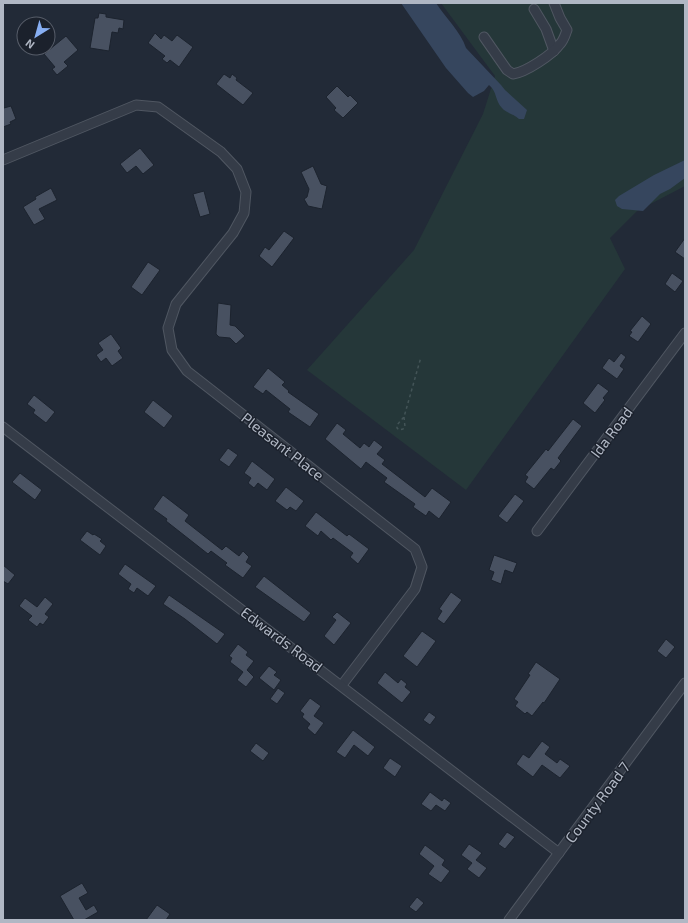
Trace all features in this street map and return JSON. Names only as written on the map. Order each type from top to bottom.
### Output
[{"type":"street","points":[[484,37],[507,70],[513,74],[525,70],[554,51],[561,44],[567,30],[554,3]]},
{"type":"street","points":[[534,8],[546,28],[554,51]]},
{"type":"street","name":"Pleasant Place","points":[[3,160],[136,104],[158,107],[221,152],[238,169],[246,192],[244,213],[233,233],[176,304],[168,328],[172,350],[187,371],[415,549],[422,567],[415,589],[342,685]]},
{"type":"street","name":"Ida Road","points":[[537,531],[685,334]]},
{"type":"street","name":"Edwards Road","points":[[3,427],[342,685],[559,853]]},
{"type":"street","name":"County Road 7","points":[[509,920],[685,683]]},
{"type":"path","points":[[404,418],[397,425],[399,430],[405,427],[404,418],[421,357]]},
{"type":"shaded area","points":[[441,3],[685,3],[685,186],[637,211],[610,238],[625,269],[466,490],[307,370],[414,250],[483,114],[495,76]]},
{"type":"water","points":[[401,3],[436,3],[457,30],[466,48],[505,90],[527,110],[524,119],[519,119],[504,110],[498,102],[492,87],[489,85],[484,91],[473,97],[468,93],[446,68]]},
{"type":"water","points":[[685,160],[685,178],[660,194],[643,211],[622,209],[617,206],[615,200],[619,196],[654,175]]},
{"type":"building","points":[[99,13],[106,14],[106,17],[124,20],[123,29],[119,28],[118,33],[112,32],[109,51],[90,48],[95,18],[98,18]]},
{"type":"building","points":[[155,33],[161,39],[164,35],[172,41],[177,35],[193,47],[179,67],[170,60],[167,63],[162,59],[165,56],[148,43]]},
{"type":"building","points":[[66,36],[78,50],[64,62],[68,66],[57,75],[52,69],[55,67],[46,56],[56,56],[56,44]]},
{"type":"building","points":[[224,74],[230,78],[232,74],[237,78],[236,80],[253,93],[243,105],[216,84]]},
{"type":"building","points":[[337,86],[348,97],[350,95],[358,103],[343,118],[334,110],[336,108],[326,97]]},
{"type":"building","points":[[3,106],[4,108],[11,106],[16,119],[10,122],[11,124],[3,127]]},
{"type":"building","points":[[140,148],[154,165],[143,174],[136,166],[127,173],[120,164]]},
{"type":"building","points":[[313,166],[321,184],[327,186],[322,209],[308,206],[304,199],[307,197],[309,189],[301,172]]},
{"type":"building","points":[[51,188],[57,200],[39,209],[45,219],[34,225],[23,207],[36,199],[35,197]]},
{"type":"building","points":[[204,191],[210,214],[200,217],[193,194]]},
{"type":"building","points":[[284,231],[294,238],[272,267],[259,256],[265,247],[269,250]]},
{"type":"building","points":[[685,238],[685,259],[675,252]]},
{"type":"building","points":[[148,262],[160,270],[142,295],[131,287]]},
{"type":"building","points":[[672,273],[683,281],[675,292],[665,284]]},
{"type":"building","points":[[218,303],[231,305],[230,325],[235,326],[245,336],[236,344],[230,338],[219,337],[216,334]]},
{"type":"building","points":[[642,316],[651,324],[638,342],[629,336],[632,332],[630,331]]},
{"type":"building","points":[[111,334],[121,348],[118,351],[123,358],[112,366],[106,358],[101,362],[96,355],[103,350],[98,343]]},
{"type":"building","points":[[621,353],[626,357],[620,366],[624,369],[617,379],[602,368],[609,358],[614,362]]},
{"type":"building","points":[[268,368],[285,382],[282,385],[289,391],[288,392],[319,414],[310,427],[288,412],[290,409],[266,390],[263,394],[253,387]]},
{"type":"building","points":[[598,383],[609,391],[603,398],[605,400],[595,413],[583,403]]},
{"type":"building","points":[[34,395],[55,412],[46,423],[33,413],[35,410],[27,404]]},
{"type":"building","points":[[153,400],[173,416],[164,428],[144,412]]},
{"type":"building","points":[[573,419],[582,426],[558,458],[561,461],[554,470],[551,468],[534,489],[525,482],[528,477],[525,475],[546,449],[548,451]]},
{"type":"building","points":[[337,423],[346,430],[343,434],[360,448],[364,443],[369,447],[374,440],[383,447],[377,454],[385,460],[382,464],[425,497],[432,488],[451,502],[439,519],[429,511],[426,516],[413,507],[415,504],[384,482],[387,478],[366,462],[361,469],[325,439]]},
{"type":"building","points":[[228,448],[238,455],[229,467],[219,460]]},
{"type":"building","points":[[252,461],[275,479],[267,490],[258,483],[254,488],[248,483],[251,478],[244,473]]},
{"type":"building","points":[[20,473],[42,490],[35,500],[12,482]]},
{"type":"building","points":[[286,487],[304,501],[296,511],[290,507],[287,510],[275,501]]},
{"type":"building","points":[[515,494],[524,501],[507,523],[498,516]]},
{"type":"building","points":[[163,495],[189,515],[185,521],[222,550],[226,546],[239,556],[243,551],[249,557],[246,562],[252,566],[243,578],[225,565],[227,563],[211,551],[208,554],[153,509]]},
{"type":"building","points":[[316,512],[347,536],[349,534],[369,549],[358,564],[350,557],[353,553],[333,538],[331,540],[321,531],[318,536],[305,526]]},
{"type":"building","points":[[87,531],[102,539],[100,541],[106,546],[100,555],[80,540]]},
{"type":"building","points":[[494,555],[517,563],[513,573],[505,570],[501,584],[491,580],[494,572],[489,570]]},
{"type":"building","points":[[125,564],[156,586],[148,596],[137,588],[134,593],[128,589],[131,584],[118,574]]},
{"type":"building","points":[[3,565],[15,575],[8,584],[3,581]]},
{"type":"building","points":[[264,576],[311,613],[304,622],[255,587]]},
{"type":"building","points":[[451,592],[462,600],[444,624],[437,619],[442,611],[439,609]]},
{"type":"building","points":[[169,595],[225,634],[217,644],[163,604]]},
{"type":"building","points":[[45,597],[53,604],[45,614],[49,617],[43,625],[40,623],[37,627],[28,620],[32,616],[19,606],[25,598],[37,607]]},
{"type":"building","points":[[337,612],[351,623],[334,645],[324,636],[336,620],[332,617]]},
{"type":"building","points":[[422,631],[436,641],[417,667],[403,656]]},
{"type":"building","points":[[666,639],[675,647],[666,658],[657,651]]},
{"type":"building","points":[[238,644],[248,652],[246,655],[254,661],[247,670],[254,677],[246,687],[237,680],[243,672],[230,662],[232,658],[229,656]]},
{"type":"building","points":[[536,662],[560,679],[544,703],[543,702],[532,716],[527,712],[525,714],[515,706],[518,702],[514,699],[530,675],[528,674]]},
{"type":"building","points":[[269,666],[277,672],[274,675],[281,680],[274,690],[259,678]]},
{"type":"building","points":[[385,672],[398,683],[401,679],[407,684],[405,687],[411,692],[402,703],[377,683]]},
{"type":"building","points":[[278,688],[285,693],[277,704],[270,699]]},
{"type":"building","points":[[310,698],[321,706],[314,716],[324,723],[315,735],[307,728],[310,724],[302,717],[304,714],[300,711]]},
{"type":"building","points":[[429,712],[436,717],[430,725],[423,720]]},
{"type":"building","points":[[353,730],[375,747],[368,756],[354,745],[345,758],[336,752]]},
{"type":"building","points":[[542,741],[550,747],[545,754],[557,763],[560,759],[570,766],[560,778],[542,765],[533,777],[516,764],[523,754],[529,758]]},
{"type":"building","points":[[256,743],[269,753],[263,761],[250,751]]},
{"type":"building","points":[[390,758],[402,766],[395,777],[383,768]]},
{"type":"building","points":[[430,792],[442,801],[444,798],[451,803],[445,811],[436,805],[431,811],[421,804]]},
{"type":"building","points":[[507,832],[515,837],[505,849],[498,844]]},
{"type":"building","points":[[469,844],[482,853],[476,860],[487,868],[479,878],[467,869],[472,863],[461,855]]},
{"type":"building","points":[[425,845],[445,860],[442,865],[450,871],[441,883],[428,874],[434,866],[419,854]]},
{"type":"building","points":[[82,883],[88,893],[79,898],[86,910],[94,905],[98,912],[84,920],[74,920],[60,896]]},
{"type":"building","points":[[417,897],[424,903],[416,912],[409,907]]},
{"type":"building","points":[[157,905],[170,914],[166,920],[146,920]]}]
